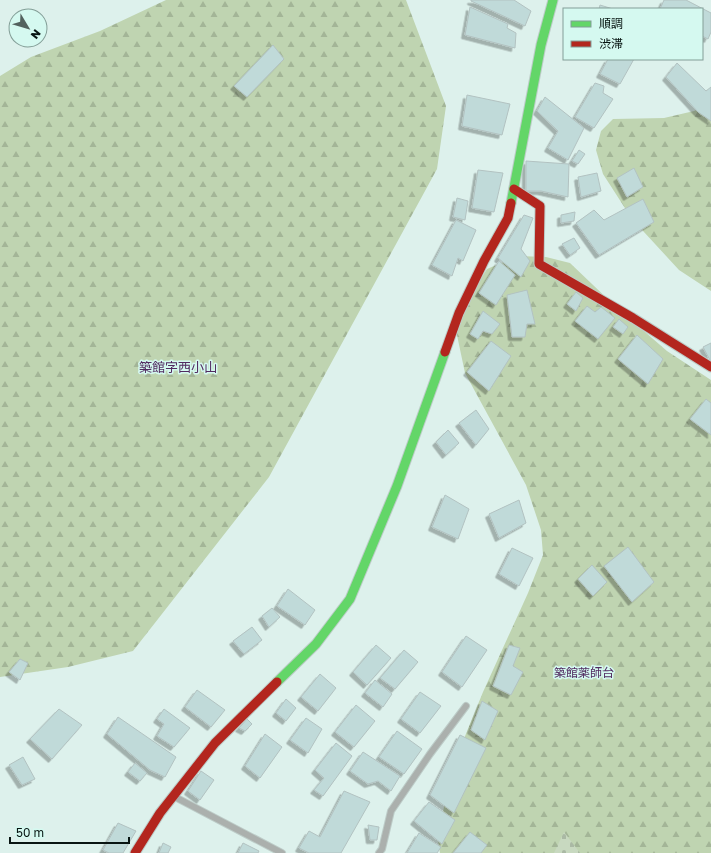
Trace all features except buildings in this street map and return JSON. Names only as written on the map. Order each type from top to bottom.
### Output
[{"type":"street","points":[[135,853],[144,837],[173,795],[215,743],[316,644],[350,599],[397,486],[459,313],[484,261],[508,218],[541,45],[553,0]]},
{"type":"street","points":[[514,189],[540,206],[539,264],[632,318],[711,368]]},
{"type":"lane","points":[[379,853],[382,849],[391,811],[430,754],[466,706]]},
{"type":"lane","points":[[173,795],[282,853]]},
{"type":"green space","points":[[166,0],[406,0],[446,106],[437,169],[269,477],[133,651],[68,667],[0,677],[0,76],[31,57],[100,31]]},
{"type":"green space","points":[[711,103],[711,291],[679,270],[632,219],[603,174],[596,150],[601,131],[613,119],[664,118],[694,111]]},
{"type":"green space","points":[[518,256],[546,257],[570,263],[615,306],[667,351],[711,380],[711,853],[440,853],[438,841],[446,795],[459,751],[543,555],[541,530],[526,485],[465,373],[454,321],[487,269]]},
{"type":"green space","points":[[564,832],[580,853],[554,853]]},
{"type":"traffic: fast","points":[[511,203],[541,45],[553,0]]},
{"type":"traffic: fast","points":[[277,682],[316,644],[350,599],[397,486],[445,352]]},
{"type":"traffic: jam","points":[[514,189],[540,206],[539,264],[633,318],[711,367]]},
{"type":"traffic: jam","points":[[445,352],[459,313],[484,261],[508,218],[511,203]]},
{"type":"traffic: jam","points":[[135,853],[160,813],[215,743],[277,682]]},
{"type":"district","name":"築館字西小山","points":[[178,367]]},
{"type":"district","name":"築館薬師台","points":[[584,673]]}]
